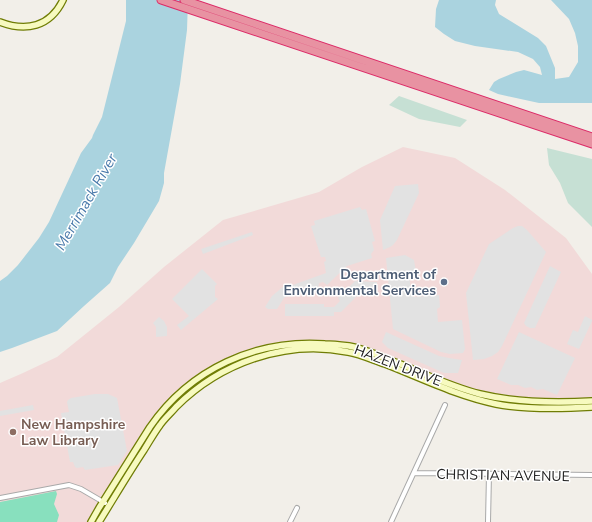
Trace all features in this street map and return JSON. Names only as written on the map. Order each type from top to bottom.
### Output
[{"type":"highway","points":[[161,0],[204,10],[592,137]]},
{"type":"highway","points":[[184,0],[204,10],[592,144]]},
{"type":"street","points":[[0,22],[15,27],[36,25],[50,17],[63,0]]},
{"type":"street","name":"HAZEN DRIVE","points":[[99,522],[106,504],[150,427],[172,401],[188,386],[221,364],[266,348],[298,343],[350,346],[372,353],[446,383],[482,394],[511,400],[553,402],[592,401]]},
{"type":"street","name":"HAZEN DRIVE","points":[[91,522],[106,504],[160,425],[182,401],[214,376],[262,356],[307,349],[348,352],[385,364],[456,392],[496,404],[548,408],[592,407]]},
{"type":"street","points":[[391,522],[445,404]]},
{"type":"street","name":"CHRISTIAN AVENUE","points":[[414,473],[592,476]]},
{"type":"street","points":[[488,522],[489,474]]},
{"type":"street","points":[[0,498],[69,485],[81,489],[106,504]]},
{"type":"street","points":[[290,522],[298,508]]},
{"type":"shaded area","points":[[403,147],[455,158],[505,190],[566,238],[592,274],[592,398],[553,400],[512,397],[504,394],[495,395],[450,382],[370,349],[342,343],[308,340],[265,345],[243,352],[211,367],[185,384],[167,401],[145,429],[87,522],[0,522],[0,383],[57,357],[119,307],[164,267],[223,220],[319,192],[362,167]]},
{"type":"shaded area","points":[[418,184],[419,193],[397,240],[393,245],[383,250],[380,220],[395,186]]},
{"type":"shaded area","points":[[360,207],[362,210],[366,209],[375,241],[372,242],[374,250],[371,254],[372,258],[347,266],[327,285],[323,282],[319,283],[318,289],[311,289],[310,285],[295,291],[284,298],[277,309],[268,309],[265,307],[272,296],[284,286],[286,289],[290,286],[326,273],[324,262],[326,261],[325,257],[321,257],[311,226],[315,225],[314,221]]},
{"type":"shaded area","points":[[518,226],[522,226],[527,230],[546,252],[498,352],[484,359],[473,360],[466,293],[489,244]]},
{"type":"shaded area","points":[[252,232],[253,235],[203,254],[201,249]]},
{"type":"shaded area","points":[[405,255],[414,260],[416,272],[409,273],[413,297],[439,295],[440,307],[437,309],[438,322],[462,320],[465,349],[463,353],[450,354],[441,352],[393,329],[386,258]]},
{"type":"shaded area","points":[[550,266],[561,272],[535,328],[530,328],[524,323]]},
{"type":"shaded area","points":[[202,269],[217,284],[215,286],[215,297],[218,299],[181,330],[177,325],[189,316],[172,299]]},
{"type":"shaded area","points":[[355,281],[377,282],[377,293],[359,294],[341,312],[334,312],[334,316],[285,316],[285,304],[324,304],[324,307],[334,307],[340,301],[338,298]]},
{"type":"shaded area","points":[[585,316],[592,321],[579,349],[567,344],[573,330],[578,332]]},
{"type":"shaded area","points":[[159,317],[164,321],[167,327],[167,336],[156,337],[156,327],[153,323]]},
{"type":"shaded area","points":[[386,332],[439,356],[462,360],[458,373],[444,373],[388,348],[382,342]]},
{"type":"shaded area","points":[[519,332],[575,358],[557,395],[543,389],[537,390],[531,387],[525,388],[518,385],[511,385],[497,379]]},
{"type":"shaded area","points":[[95,394],[108,394],[117,398],[127,451],[118,465],[85,470],[83,467],[75,467],[73,462],[70,462],[61,413],[69,412],[67,402],[71,398]]},
{"type":"shaded area","points":[[33,405],[34,410],[0,416],[0,411]]},
{"type":"green space","points":[[399,96],[467,120],[460,127],[419,119],[389,105]]},
{"type":"green space","points":[[547,148],[592,159],[592,227],[568,203],[560,183],[549,165]]},
{"type":"green space","points":[[56,491],[57,494],[54,504],[59,515],[57,522],[0,522],[0,502]]},
{"type":"water","name":"Merrimack River","points":[[126,0],[188,0],[187,30],[180,84],[164,173],[164,183],[159,201],[118,267],[110,283],[57,331],[0,352],[0,281],[18,265],[39,238],[49,222],[81,153],[92,138],[102,117],[126,21]]},
{"type":"water","points":[[439,0],[496,0],[495,5],[499,14],[538,38],[546,46],[555,68],[555,79],[569,77],[578,62],[578,46],[575,33],[569,19],[551,0],[592,0],[592,103],[539,103],[498,94],[489,90],[494,82],[516,72],[524,70],[542,75],[540,67],[533,59],[518,52],[475,46],[455,41],[444,34],[435,27],[436,9]]},
{"type":"place","name":"Department of Environmental Services","points":[[444,282]]},
{"type":"place","name":"New Hampshire Law Library","points":[[13,432]]}]
